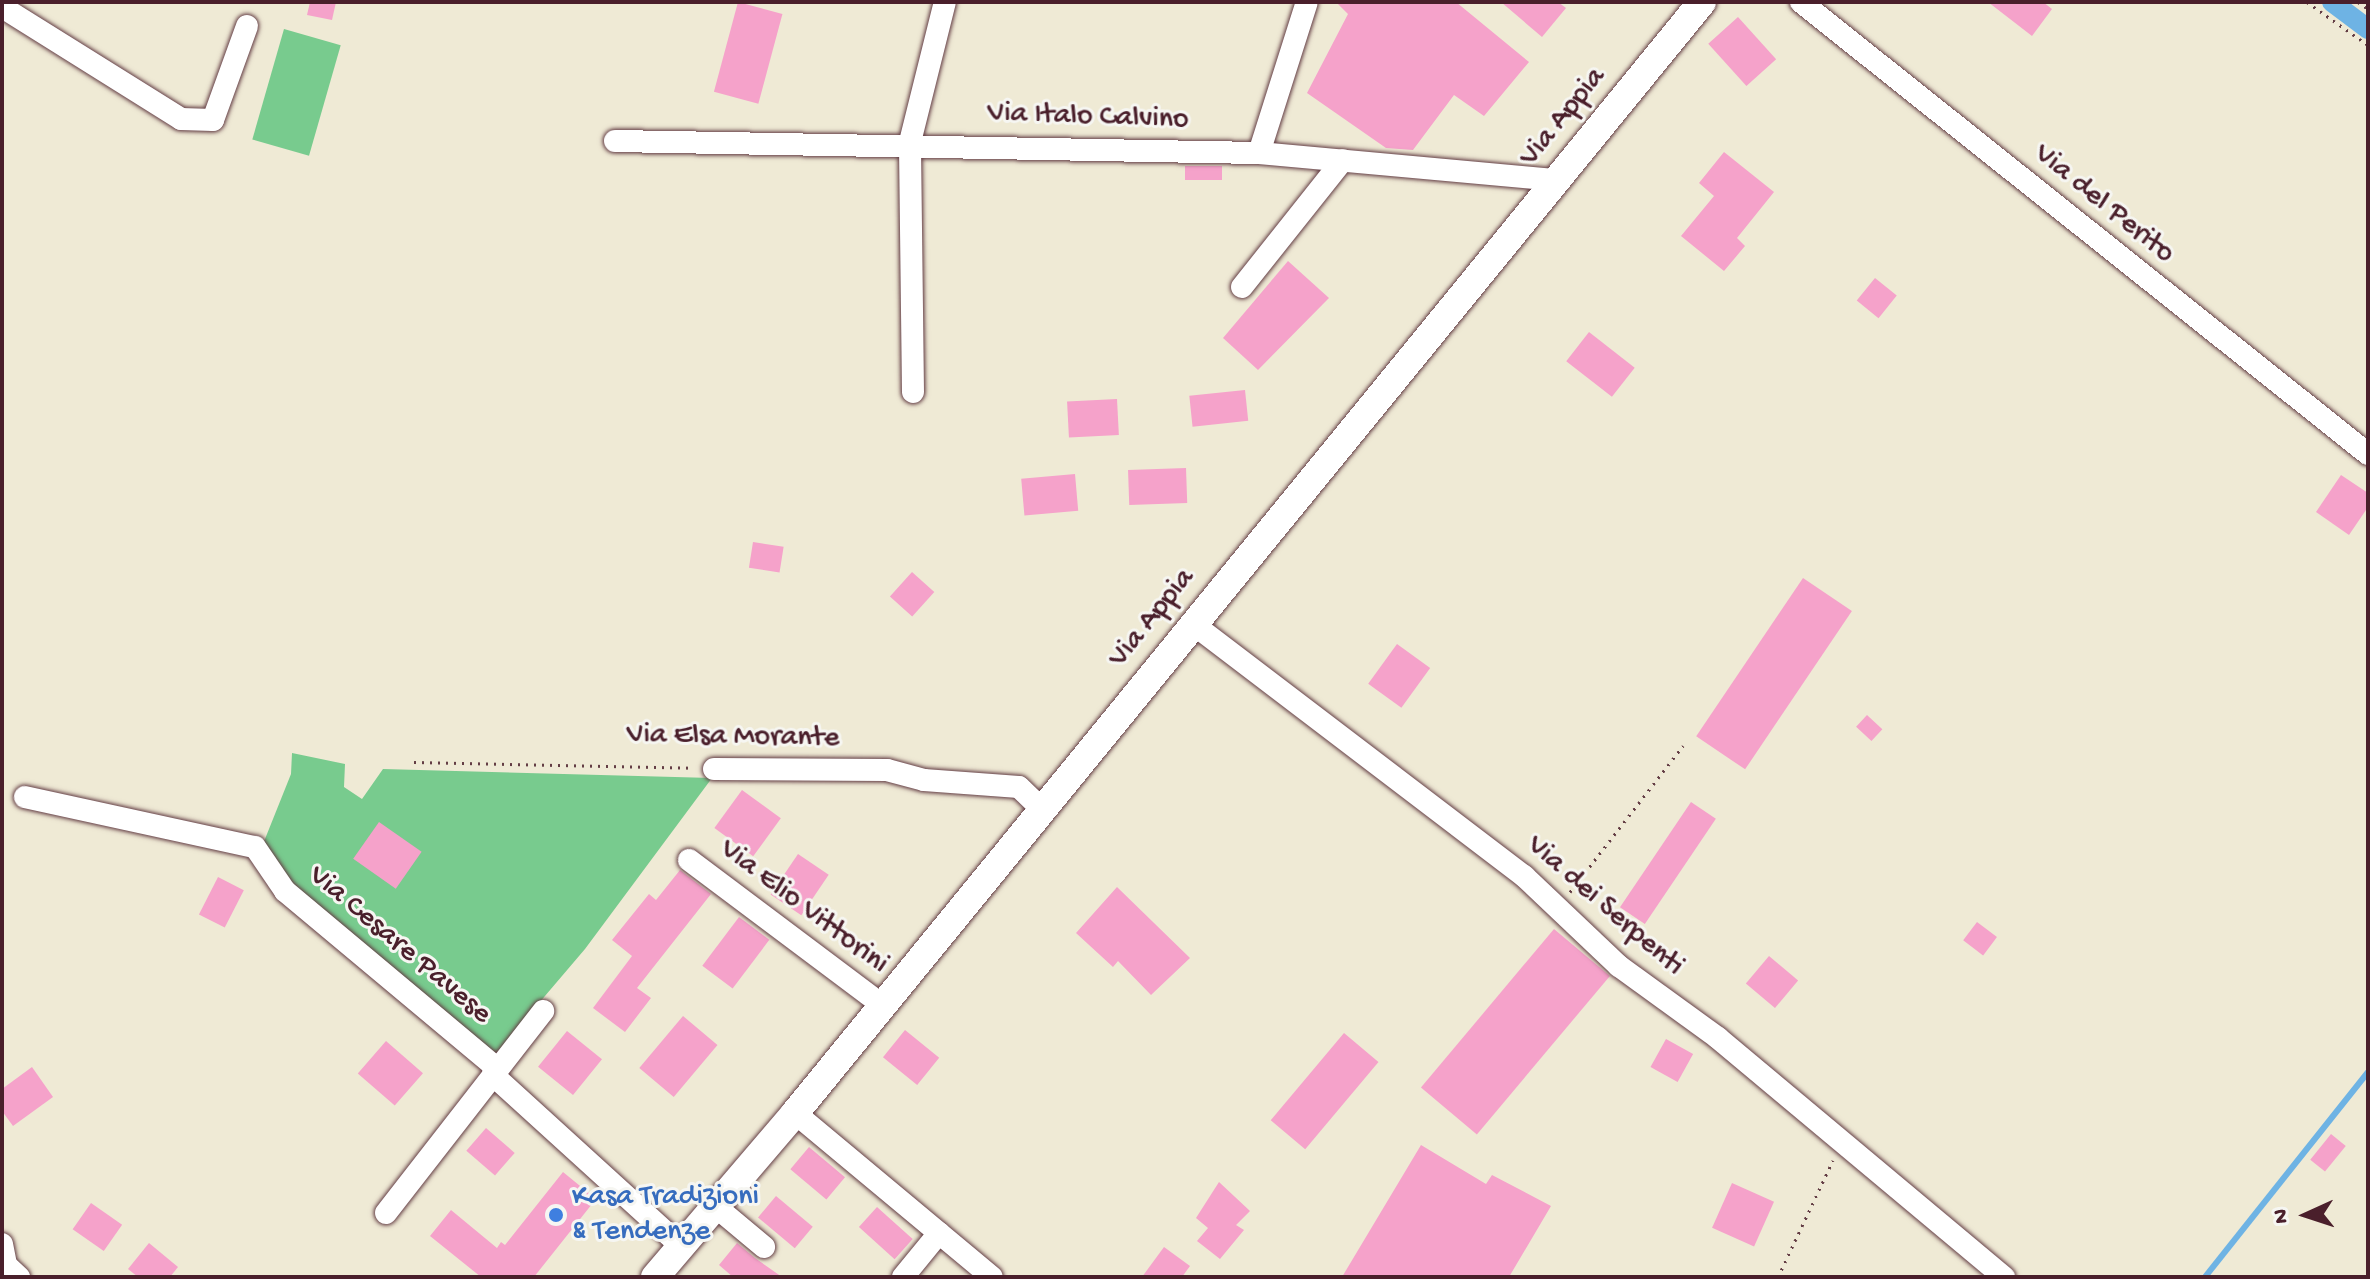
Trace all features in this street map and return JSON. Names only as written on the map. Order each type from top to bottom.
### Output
[{"type":"main road","name":"Via Appia","points":[[655,1277],[795,1113],[1702,2]]},
{"type":"street","points":[[913,392],[910,142],[945,2]]},
{"type":"street","points":[[1259,153],[1307,2]]},
{"type":"street","name":"Via del Perito","points":[[1801,2],[2368,454]]},
{"type":"street","points":[[2,7],[181,119],[213,120],[247,26]]},
{"type":"street","name":"Via Italo Calvino","points":[[615,141],[910,142],[1259,153],[1557,180]]},
{"type":"street","points":[[1242,287],[1343,160]]},
{"type":"street","name":"Via dei Serpenti","points":[[1193,624],[1511,866],[1619,966],[1718,1038],[2004,1277]]},
{"type":"street","name":"Via Elsa Morante","points":[[714,769],[887,770],[924,780],[1019,787],[1042,809]]},
{"type":"street","name":"Via Cesare Pavese","points":[[25,797],[255,847],[285,891],[493,1065],[494,1076],[680,1245]]},
{"type":"street","name":"Via Elio Vittorini","points":[[689,860],[882,1005]]},
{"type":"street","points":[[386,1213],[543,1011]]},
{"type":"street","points":[[795,1113],[992,1277]]},
{"type":"street","points":[[715,1206],[764,1247]]},
{"type":"street","points":[[903,1277],[939,1233]]},
{"type":"street","points":[[2,1244],[6,1265],[19,1277]]},
{"type":"path","points":[[2307,2],[2368,45]]},
{"type":"path","points":[[2358,2],[2368,9]]},
{"type":"path","points":[[1557,908],[1683,746]]},
{"type":"path","name":"Via Elsa Morante","points":[[414,762],[714,769]]},
{"type":"path","points":[[1778,1277],[1841,1142]]},
{"type":"green space","points":[[284,29],[341,45],[309,156],[252,140]]},
{"type":"green space","points":[[292,753],[345,764],[344,787],[362,799],[383,769],[712,778],[585,949],[493,1057],[286,884],[263,844],[291,774]]},
{"type":"building","points":[[310,2],[336,2],[332,20],[307,15]]},
{"type":"building","points":[[738,2],[782,14],[758,104],[714,92]]},
{"type":"building","points":[[1336,2],[1456,2],[1529,62],[1484,116],[1454,95],[1413,150],[1386,148],[1307,93],[1348,14]]},
{"type":"building","points":[[1501,2],[1558,2],[1566,8],[1542,37]]},
{"type":"building","points":[[1988,2],[2043,2],[2052,9],[2032,36]]},
{"type":"building","points":[[1738,17],[1776,59],[1746,86],[1708,44]]},
{"type":"building","points":[[1724,152],[1774,192],[1737,238],[1745,246],[1724,271],[1681,236],[1714,196],[1699,183]]},
{"type":"building","points":[[1185,166],[1222,166],[1222,180],[1185,180]]},
{"type":"building","points":[[1288,261],[1329,298],[1258,370],[1223,338]]},
{"type":"building","points":[[1875,278],[1897,296],[1879,318],[1857,301]]},
{"type":"building","points":[[1589,332],[1635,368],[1612,397],[1566,361]]},
{"type":"building","points":[[1245,390],[1248,421],[1193,427],[1189,396]]},
{"type":"building","points":[[1117,399],[1119,435],[1069,438],[1067,402]]},
{"type":"building","points":[[1186,468],[1187,503],[1129,505],[1128,470]]},
{"type":"building","points":[[1075,474],[1078,511],[1024,516],[1021,479]]},
{"type":"building","points":[[2341,475],[2368,493],[2368,507],[2349,535],[2316,512]]},
{"type":"building","points":[[753,542],[784,547],[780,573],[749,568]]},
{"type":"building","points":[[912,572],[934,592],[912,617],[890,597]]},
{"type":"building","points":[[1803,578],[1852,611],[1745,769],[1696,736]]},
{"type":"building","points":[[1397,644],[1430,668],[1401,708],[1368,684]]},
{"type":"building","points":[[1867,715],[1882,729],[1871,741],[1856,727]]},
{"type":"building","points":[[742,790],[781,818],[753,856],[714,828]]},
{"type":"building","points":[[1691,802],[1716,819],[1645,924],[1620,907]]},
{"type":"building","points":[[379,822],[422,852],[396,889],[353,859]]},
{"type":"building","points":[[798,854],[829,875],[801,915],[771,895]]},
{"type":"building","points":[[680,870],[711,894],[637,988],[651,998],[625,1032],[593,1008],[632,956],[612,940],[649,894],[656,900]]},
{"type":"building","points":[[218,877],[244,890],[225,928],[199,914]]},
{"type":"building","points":[[1117,887],[1190,958],[1151,995],[1118,961],[1113,967],[1076,933]]},
{"type":"building","points":[[739,917],[769,940],[733,989],[702,966]]},
{"type":"building","points":[[1977,922],[1997,937],[1983,955],[1963,940]]},
{"type":"building","points":[[1554,929],[1610,976],[1477,1134],[1421,1088]]},
{"type":"building","points":[[1769,956],[1798,980],[1775,1008],[1746,984]]},
{"type":"building","points":[[683,1016],[717,1045],[674,1097],[639,1068]]},
{"type":"building","points":[[905,1030],[939,1058],[917,1085],[883,1057]]},
{"type":"building","points":[[567,1031],[602,1059],[573,1095],[538,1067]]},
{"type":"building","points":[[1344,1033],[1378,1062],[1305,1149],[1271,1120]]},
{"type":"building","points":[[1666,1039],[1693,1054],[1678,1082],[1650,1067]]},
{"type":"building","points":[[386,1041],[423,1073],[395,1106],[358,1073]]},
{"type":"building","points":[[32,1067],[53,1097],[13,1126],[2,1111],[2,1089]]},
{"type":"building","points":[[486,1128],[515,1153],[495,1176],[466,1151]]},
{"type":"building","points":[[2331,1134],[2346,1146],[2325,1172],[2310,1160]]},
{"type":"building","points":[[1421,1145],[1486,1184],[1492,1175],[1551,1206],[1509,1277],[1342,1277]]},
{"type":"building","points":[[809,1147],[845,1177],[826,1199],[790,1169]]},
{"type":"building","points":[[563,1172],[596,1199],[534,1277],[481,1277],[430,1236],[451,1210],[497,1248],[501,1242],[505,1245]]},
{"type":"building","points":[[1219,1182],[1250,1211],[1236,1225],[1244,1230],[1220,1259],[1197,1241],[1208,1228],[1196,1218]]},
{"type":"building","points":[[1732,1183],[1774,1202],[1754,1246],[1712,1228]]},
{"type":"building","points":[[776,1196],[813,1227],[795,1248],[758,1217]]},
{"type":"building","points":[[91,1203],[122,1225],[104,1251],[73,1229]]},
{"type":"building","points":[[877,1207],[913,1239],[895,1259],[859,1227]]},
{"type":"building","points":[[149,1243],[178,1267],[170,1277],[138,1277],[128,1269]]},
{"type":"building","points":[[737,1243],[782,1277],[733,1277],[719,1265]]},
{"type":"building","points":[[1164,1247],[1190,1266],[1182,1277],[1142,1277]]},
{"type":"waterway","points":[[2332,2],[2368,29]]},
{"type":"waterway","points":[[2205,1277],[2368,1072]]},
{"type":"place","name":"Kasa Tradizioni & Tendenze","points":[[556,1215]]}]
